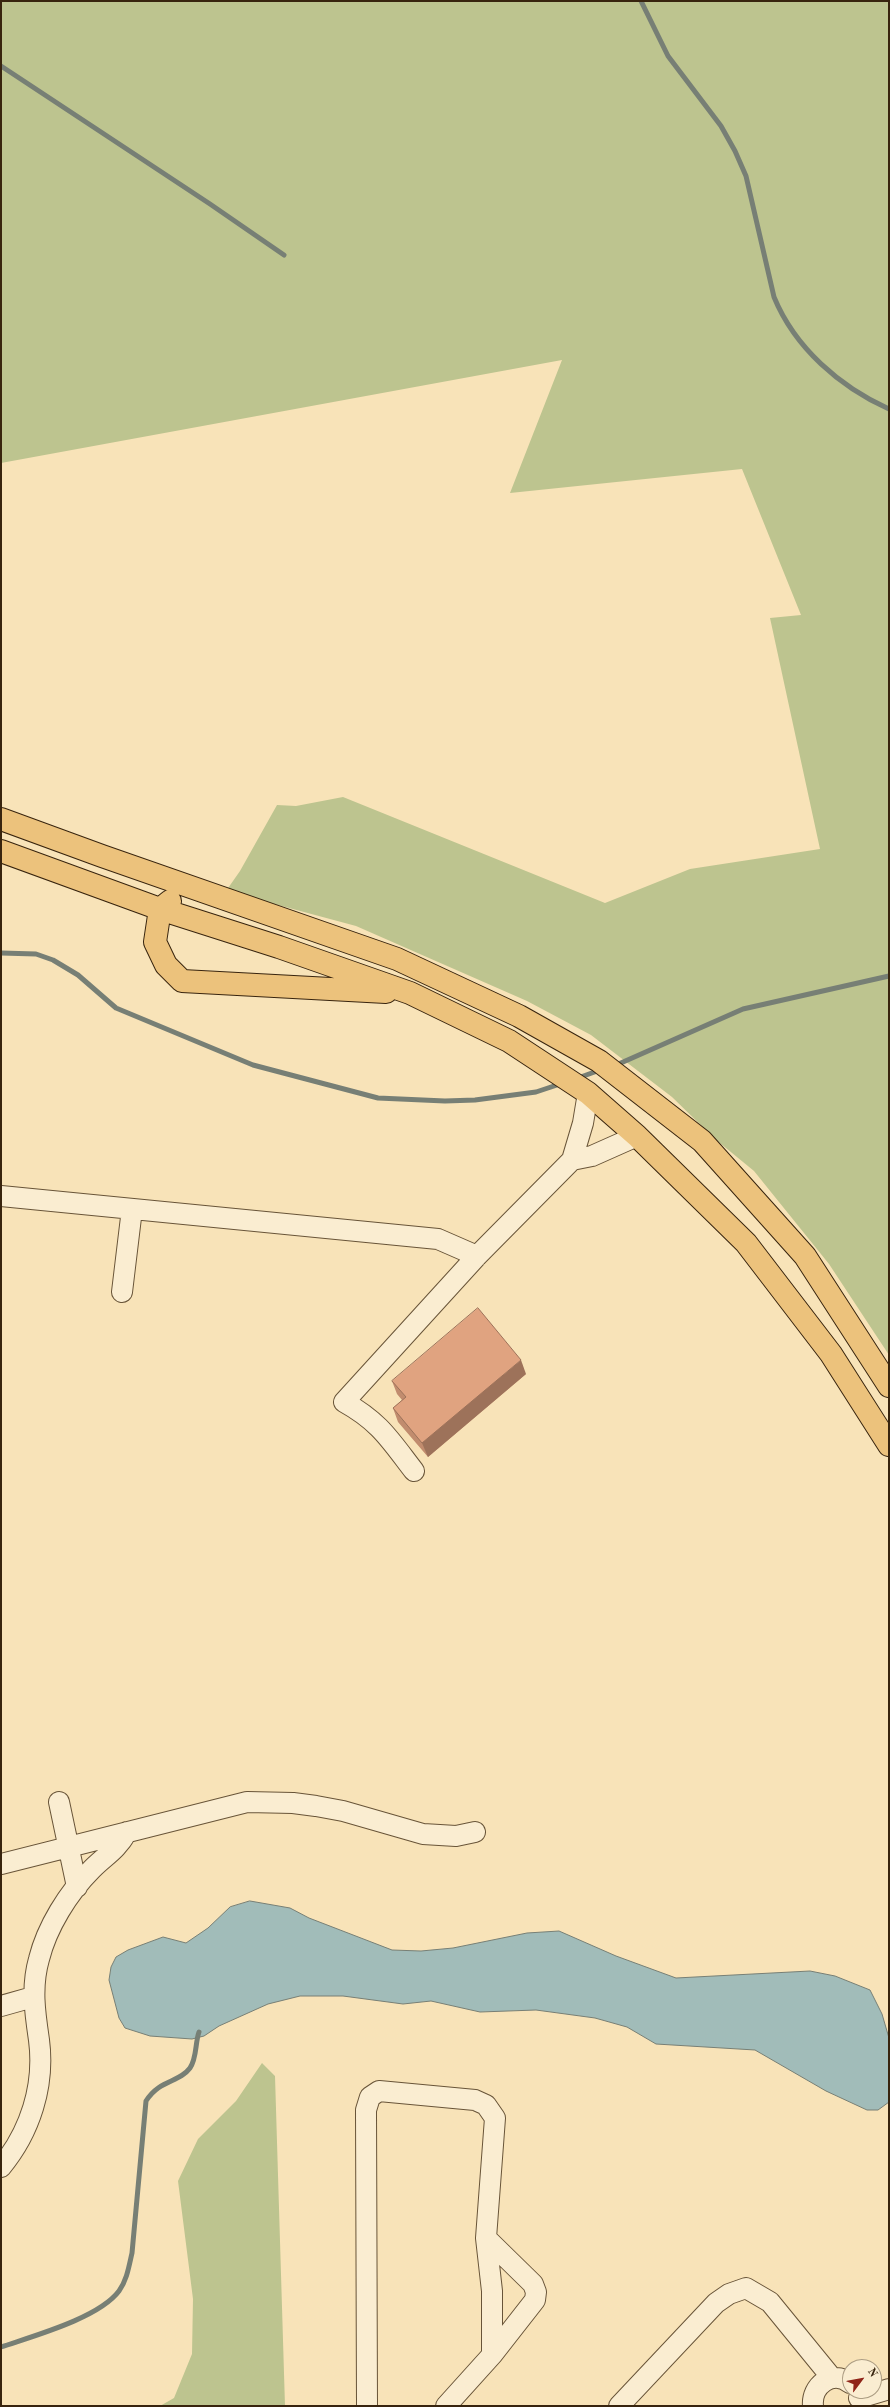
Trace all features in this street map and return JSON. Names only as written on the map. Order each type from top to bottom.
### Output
[{"type":"main road","points":[[1,819],[397,959],[519,1016],[605,1066],[702,1141],[805,1256],[889,1386]]},
{"type":"main road","points":[[1,851],[160,909],[279,947],[410,993],[509,1041],[588,1094],[637,1136],[746,1243],[831,1354],[889,1445]]},
{"type":"main road","points":[[288,921],[171,901],[160,909],[155,942],[166,966],[182,982],[410,993]]},
{"type":"street","points":[[414,1471],[379,1425],[364,1413],[344,1402],[476,1256],[572,1160],[583,1124],[588,1094]]},
{"type":"street","points":[[572,1160],[592,1156],[637,1136]]},
{"type":"street","points":[[1,1196],[438,1239],[476,1256]]},
{"type":"street","points":[[122,1292],[132,1209]]},
{"type":"street","points":[[59,1802],[77,1887]]},
{"type":"street","points":[[1,1864],[68,1845],[247,1802],[293,1803],[343,1810],[423,1834],[456,1836],[475,1832]]},
{"type":"street","points":[[1,2167],[20,2140],[29,2122],[36,2095],[40,2061],[33,1997],[35,1978],[44,1942],[64,1905],[77,1887],[92,1869],[118,1848],[127,1832]]},
{"type":"street","points":[[1,2006],[33,1997]]},
{"type":"street","points":[[367,2406],[366,2110],[370,2097],[379,2091],[475,2100],[486,2105],[495,2118],[486,2238],[492,2291],[492,2355]]},
{"type":"street","points":[[446,2406],[492,2355],[534,2300],[536,2292],[533,2284],[486,2238]]},
{"type":"street","points":[[619,2406],[716,2303],[729,2294],[746,2288],[770,2302],[842,2381]]},
{"type":"street","points":[[813,2406],[814,2394],[817,2388],[842,2390]]},
{"type":"green space","points":[[1,1],[889,1],[889,1355],[829,1264],[754,1171],[715,1139],[672,1097],[591,1035],[527,1001],[356,926],[226,891],[240,871],[277,805],[296,806],[343,797],[605,903],[690,869],[820,849],[770,618],[801,615],[742,469],[510,493],[562,360],[1,463]]},
{"type":"green space","points":[[262,2063],[275,2076],[285,2406],[160,2406],[174,2398],[192,2354],[193,2299],[178,2181],[198,2139],[236,2101]]},
{"type":"water","points":[[250,1901],[290,1908],[309,1918],[392,1950],[421,1951],[453,1948],[527,1933],[559,1931],[616,1956],[676,1978],[810,1971],[835,1976],[870,1990],[882,2014],[889,2038],[889,2102],[878,2110],[867,2110],[826,2091],[755,2050],[656,2044],[627,2027],[595,2018],[536,2010],[480,2012],[431,2001],[403,2004],[343,1996],[300,1996],[268,2004],[219,2026],[204,2036],[192,2039],[150,2036],[125,2028],[119,2018],[109,1980],[111,1967],[116,1957],[128,1950],[163,1937],[186,1943],[208,1928],[230,1907]]},
{"type":"building","points":[[478,1308],[521,1360],[422,1443],[393,1408],[406,1397],[392,1381]]},
{"type":"waterway","points":[[641,1],[668,56],[721,126],[735,151],[746,176],[774,297],[783,316],[794,333],[821,364],[853,389],[889,409]]},
{"type":"waterway","points":[[1,66],[210,204],[284,255]]},
{"type":"waterway","points":[[1,953],[36,954],[53,960],[78,975],[116,1008],[253,1065],[378,1098],[445,1101],[475,1100],[536,1092],[563,1083]]},
{"type":"waterway","points":[[614,1066],[743,1009],[889,976]]},
{"type":"waterway","points":[[578,1078],[600,1070]]},
{"type":"waterway","points":[[1,2347],[47,2332],[81,2318],[110,2301],[122,2287],[132,2253],[146,2101],[157,2089],[186,2073],[190,2068],[194,2060],[199,2032]]}]
